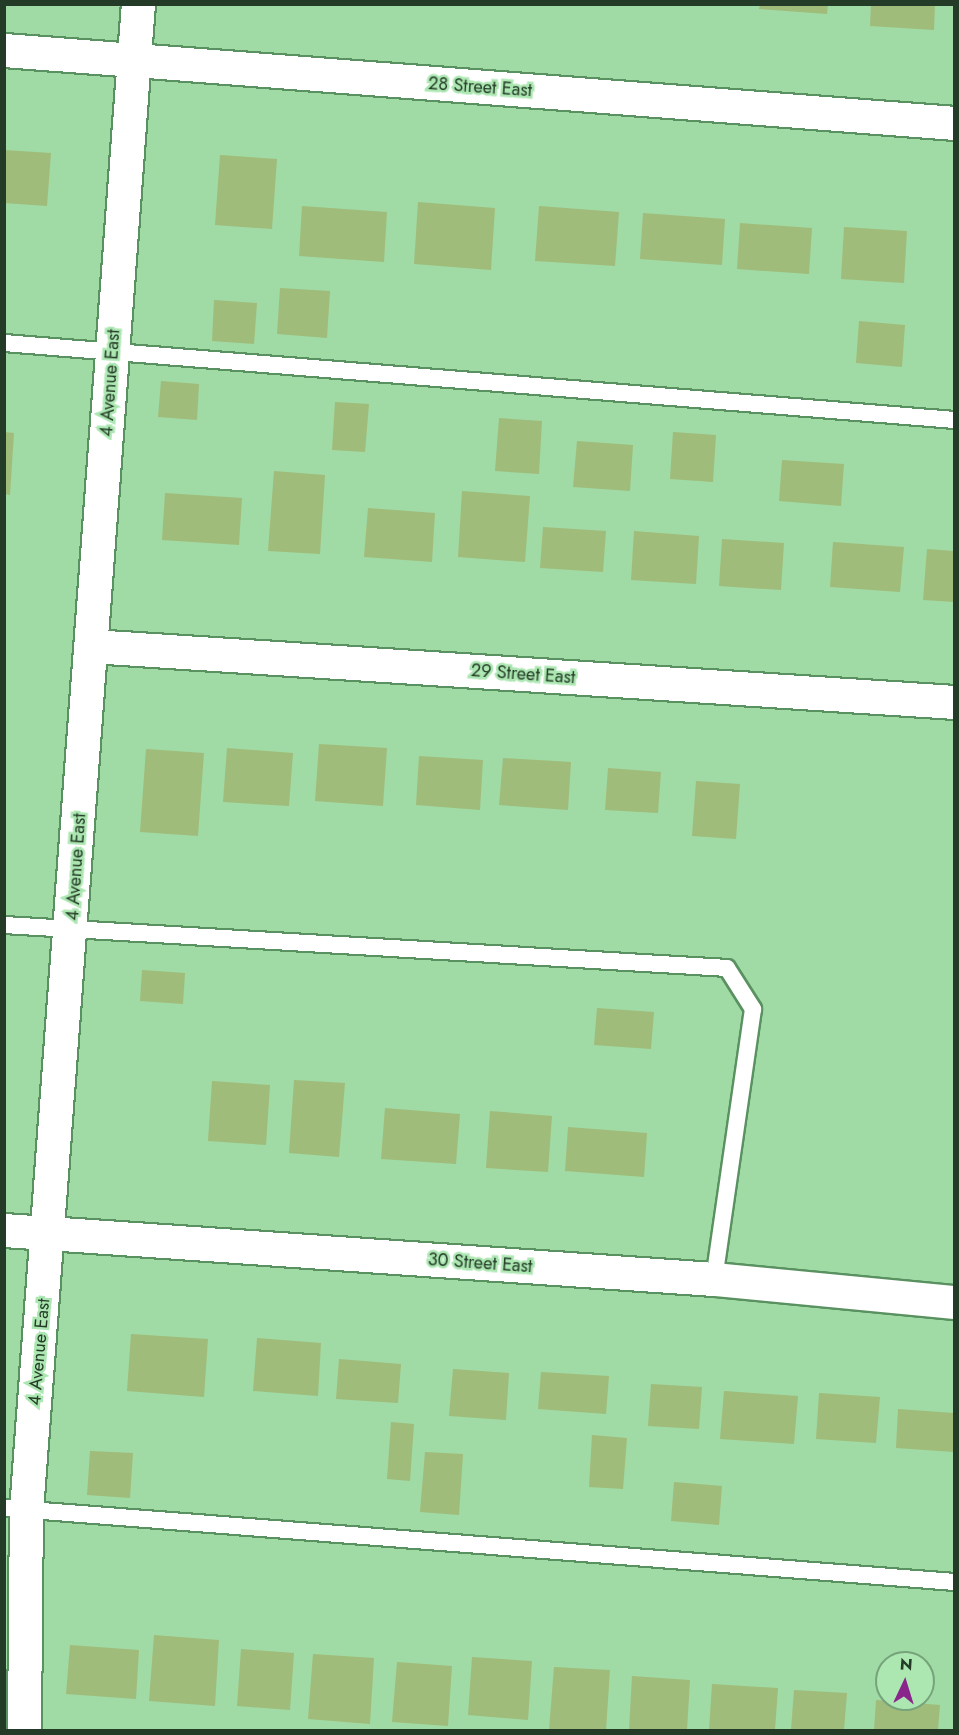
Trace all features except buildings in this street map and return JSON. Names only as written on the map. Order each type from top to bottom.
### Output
[{"type":"street","name":"4 Avenue East","points":[[24,1731],[15,1509],[48,1234],[138,4]]},
{"type":"street","name":"28 Street East","points":[[4,50],[954,123]]},
{"type":"street","name":"29 Street East","points":[[91,646],[954,702]]},
{"type":"street","name":"30 Street East","points":[[4,1230],[714,1279],[954,1302]]},
{"type":"lane","points":[[4,343],[112,348],[954,420]]},
{"type":"lane","points":[[4,925],[727,968],[753,1009],[714,1279]]},
{"type":"lane","points":[[15,1509],[954,1582]]}]
